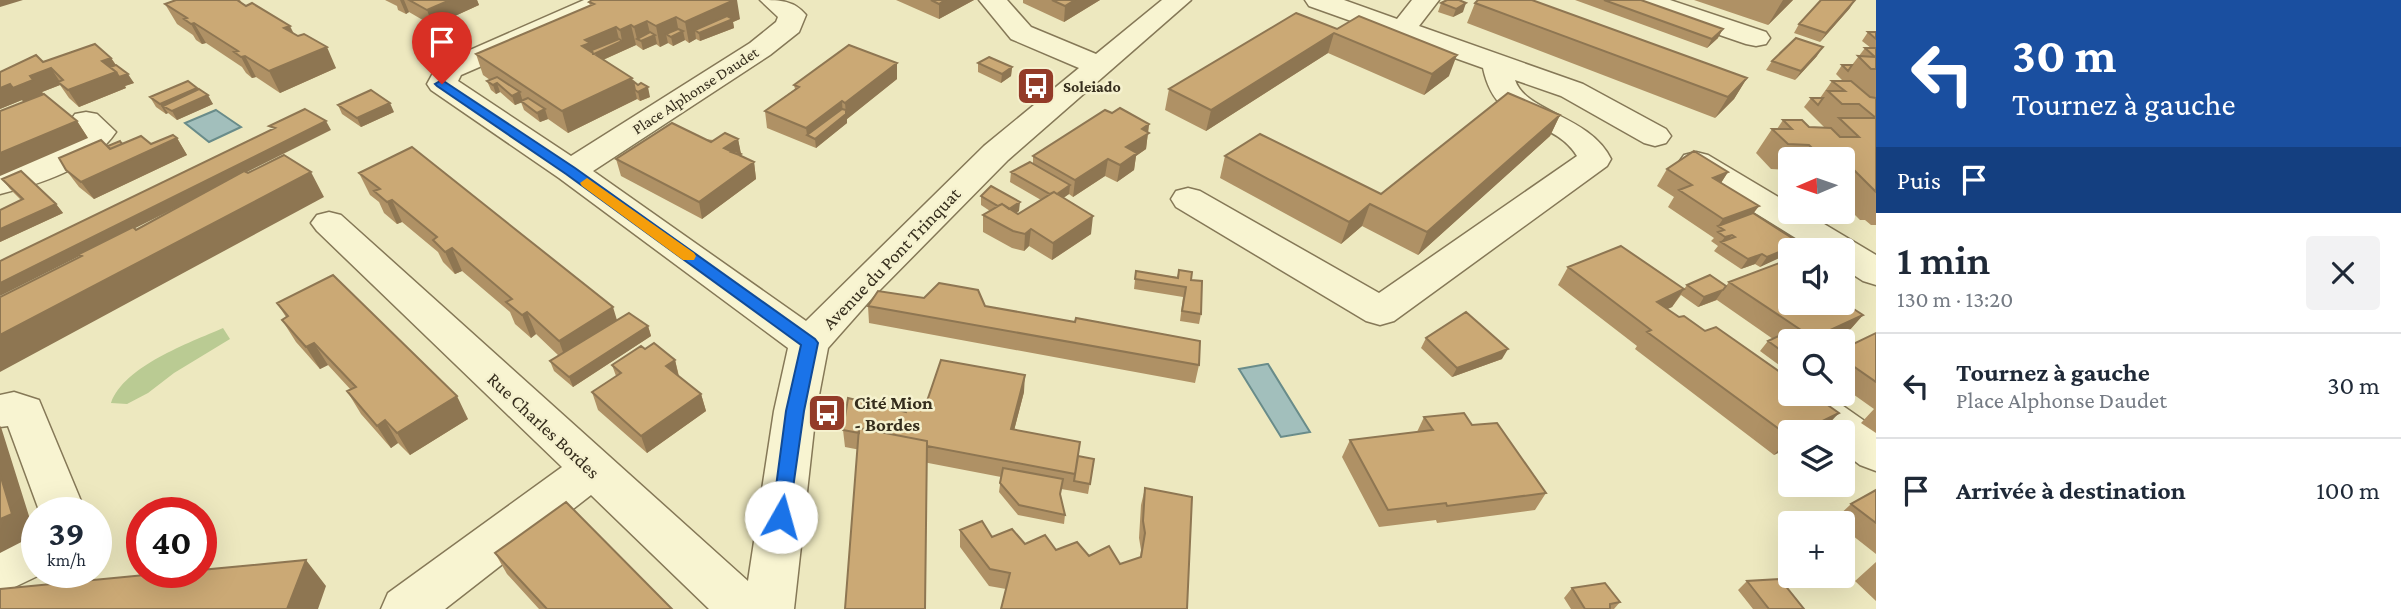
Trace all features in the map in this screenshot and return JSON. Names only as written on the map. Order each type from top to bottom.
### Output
[{"type":"street","points":[[600,0],[590,9],[448,70],[442,84],[570,171],[810,343]]},
{"type":"street","name":"Place Alphonse Daudet","points":[[570,171],[760,49],[789,26],[792,15],[773,0]]},
{"type":"street","points":[[992,0],[1021,33],[1098,66]]},
{"type":"street","name":"Avenue du Pont Trinquat","points":[[769,609],[795,411],[810,343],[961,185],[1178,0]]},
{"type":"street","points":[[1318,0],[1572,90],[1655,135]]},
{"type":"street","points":[[1403,29],[1426,0]]},
{"type":"street","points":[[1644,0],[1756,38]]},
{"type":"street","points":[[1188,199],[1380,311],[1595,159],[1593,152],[1567,130],[1510,99],[1496,63]]},
{"type":"street","points":[[0,184],[77,153],[98,139],[100,132],[86,121]]},
{"type":"street","points":[[1696,162],[1821,238]]},
{"type":"street","name":"Rue Charles Bordes","points":[[329,223],[591,470],[738,603],[769,609]]},
{"type":"street","points":[[1855,259],[1876,272]]},
{"type":"street","points":[[1812,406],[1876,453]]},
{"type":"street","points":[[0,411],[14,408],[24,412],[57,497]]},
{"type":"street","points":[[406,609],[591,470]]},
{"type":"street","points":[[0,572],[21,561]]},
{"type":"green space","points":[[223,328],[230,339],[174,373],[148,393],[127,404],[111,403],[118,390],[143,367]]},
{"type":"water","points":[[216,110],[241,127],[209,142],[185,123]]},
{"type":"water","points":[[1268,364],[1310,432],[1281,437],[1239,369]]},
{"type":"building","points":[[176,0],[237,0],[246,6],[252,3],[290,26],[284,28],[298,36],[304,34],[327,47],[269,71],[245,56],[241,57],[234,52],[238,51],[194,23],[191,24],[184,19],[187,18],[165,4]]},
{"type":"building","points":[[409,0],[450,0],[427,10]]},
{"type":"building","points":[[734,0],[685,22],[676,17],[656,26],[647,21],[620,30],[616,27],[585,40],[590,43],[582,46],[632,78],[562,111],[476,54],[594,4],[589,2]]},
{"type":"building","points":[[1052,0],[1075,0],[1065,6]]},
{"type":"building","points":[[1447,0],[1466,3],[1456,9],[1441,3]]},
{"type":"building","points":[[1478,0],[1532,0],[1747,78],[1728,97],[1475,3]]},
{"type":"building","points":[[1604,0],[1641,0],[1723,29],[1712,39]]},
{"type":"building","points":[[1821,0],[1855,0],[1826,33],[1799,24]]},
{"type":"building","points":[[1296,13],[1337,29],[1359,16],[1457,55],[1432,74],[1334,33],[1211,110],[1169,89]]},
{"type":"building","points":[[727,16],[733,19],[699,33],[695,30]]},
{"type":"building","points":[[678,29],[683,31],[671,37],[666,34]]},
{"type":"building","points":[[650,32],[655,35],[641,41],[637,39]]},
{"type":"building","points":[[1796,38],[1823,47],[1801,71],[1772,61]]},
{"type":"building","points":[[619,39],[622,41],[593,54],[592,50]]},
{"type":"building","points":[[95,44],[111,58],[102,61],[116,72],[68,90],[58,82],[63,80],[51,68],[30,76],[33,80],[13,88],[10,84],[0,88],[0,72],[36,55],[43,62]]},
{"type":"building","points":[[849,45],[897,63],[845,103],[842,101],[806,128],[765,111],[799,87],[794,85]]},
{"type":"building","points":[[1865,48],[1876,48],[1876,69],[1871,69],[1858,56],[1875,57]]},
{"type":"building","points":[[989,57],[1012,67],[1002,74],[978,63]]},
{"type":"building","points":[[116,65],[128,74],[119,77],[110,67]]},
{"type":"building","points":[[1040,71],[1045,74],[1034,82],[1028,80]]},
{"type":"building","points":[[497,77],[520,92],[512,96],[497,83],[493,85],[487,81]]},
{"type":"building","points":[[188,81],[197,88],[160,104],[150,97]]},
{"type":"building","points":[[633,81],[638,85],[641,83],[648,87],[638,92]]},
{"type":"building","points":[[1832,81],[1851,81],[1870,97],[1876,98],[1876,118],[1859,104],[1842,104],[1828,91],[1845,91]]},
{"type":"building","points":[[199,89],[208,95],[172,111],[163,106]]},
{"type":"building","points":[[371,90],[390,103],[357,118],[338,105]]},
{"type":"building","points":[[1508,93],[1560,115],[1427,232],[1370,204],[1349,222],[1225,156],[1260,134],[1381,194]]},
{"type":"building","points":[[44,94],[77,121],[0,153],[0,111]]},
{"type":"building","points":[[528,98],[545,109],[537,113],[521,101]]},
{"type":"building","points":[[1811,98],[1823,98],[1818,105]]},
{"type":"building","points":[[1120,108],[1149,124],[1142,129],[1149,133],[1126,147],[1137,153],[1120,165],[1108,159],[1075,180],[1033,156],[1105,110],[1112,113]]},
{"type":"building","points":[[305,109],[326,121],[0,283],[0,261],[275,128],[269,126]]},
{"type":"building","points":[[842,109],[846,110],[846,114],[815,139],[807,135]]},
{"type":"building","points":[[1839,118],[1876,118],[1876,192],[1855,171],[1855,147],[1788,144],[1772,129],[1792,129],[1783,120],[1802,120],[1809,127],[1831,128],[1840,137],[1859,137]]},
{"type":"building","points":[[672,123],[711,142],[725,133],[738,139],[724,148],[754,162],[699,202],[616,159]]},
{"type":"building","points":[[173,135],[177,138],[81,182],[66,170],[59,158],[101,140],[110,149],[141,136],[151,144]]},
{"type":"building","points":[[120,141],[122,144],[110,149],[108,146]]},
{"type":"building","points":[[412,147],[613,307],[559,341],[527,312],[522,315],[506,302],[512,299],[452,248],[445,252],[433,240],[437,237],[392,200],[387,202],[374,191],[380,189],[359,173]]},
{"type":"building","points":[[1694,151],[1728,172],[1713,178],[1759,206],[1723,219],[1679,190],[1692,185],[1667,169]]},
{"type":"building","points":[[284,155],[311,172],[0,335],[0,297],[133,227],[136,230],[244,171],[248,173]]},
{"type":"building","points":[[1030,162],[1070,185],[1057,194],[1050,194],[1011,172]]},
{"type":"building","points":[[21,171],[56,204],[0,229],[0,210],[23,199],[2,179]]},
{"type":"building","points":[[991,186],[1020,202],[1009,209],[981,196]]},
{"type":"building","points":[[1054,192],[1093,216],[1053,243],[1031,229],[1025,234],[1013,231],[983,215],[1002,204],[1018,214]]},
{"type":"building","points":[[1753,213],[1792,238],[1778,238],[1778,252],[1767,257],[1762,254],[1748,259],[1721,242],[1735,237],[1725,237],[1718,232],[1724,230],[1718,226]]},
{"type":"building","points":[[1621,246],[1684,289],[1657,302],[1705,331],[1716,327],[1778,371],[1778,406],[1829,406],[1839,413],[1825,420],[1778,420],[1778,428],[1647,332],[1651,330],[1568,267]]},
{"type":"building","points":[[1778,264],[1778,315],[1729,282]]},
{"type":"building","points":[[1179,270],[1192,272],[1191,280],[1202,281],[1201,314],[1182,311],[1186,287],[1135,279],[1136,271],[1178,278]]},
{"type":"building","points":[[333,275],[457,396],[397,433],[385,420],[377,426],[347,391],[356,387],[314,343],[306,347],[282,320],[288,316],[277,303]]},
{"type":"building","points":[[1710,275],[1726,286],[1723,290],[1704,297],[1687,285]]},
{"type":"building","points":[[939,283],[978,290],[985,306],[1075,322],[1076,318],[1200,341],[1199,365],[868,306],[878,291],[924,298]]},
{"type":"building","points":[[1855,310],[1863,315],[1833,329],[1800,329],[1778,315],[1855,315]]},
{"type":"building","points":[[1466,312],[1508,349],[1457,368],[1426,338]]},
{"type":"building","points":[[629,313],[648,326],[569,377],[550,361]]},
{"type":"building","points":[[1876,333],[1876,382],[1855,367],[1855,343]]},
{"type":"building","points":[[1778,336],[1778,348],[1768,341]]},
{"type":"building","points":[[654,343],[675,360],[666,366],[701,394],[641,436],[592,392],[621,373],[612,365],[641,346],[645,349]]},
{"type":"building","points":[[941,360],[1025,375],[1011,429],[1080,442],[1075,474],[927,446],[927,441],[859,428],[859,433],[843,430],[848,398],[906,412],[908,407],[918,402],[926,404]]},
{"type":"building","points":[[1464,413],[1472,425],[1497,423],[1546,493],[1447,506],[1446,503],[1388,510],[1350,440],[1433,430],[1424,417]]},
{"type":"building","points":[[859,428],[927,441],[925,609],[845,609]]},
{"type":"building","points":[[1078,456],[1094,459],[1090,484],[1074,481]]},
{"type":"building","points":[[1003,468],[1063,479],[1060,494],[1065,515],[1019,505],[1000,483]]},
{"type":"building","points":[[0,474],[12,514],[0,519]]},
{"type":"building","points":[[1145,488],[1192,497],[1187,609],[1001,609],[1010,573],[990,569],[960,530],[982,521],[992,537],[1012,529],[1025,544],[1045,535],[1056,550],[1077,542],[1089,556],[1109,546],[1120,564],[1141,557],[1145,533]]},
{"type":"building","points":[[1876,490],[1876,523],[1851,504]]},
{"type":"building","points":[[566,502],[672,609],[547,609],[495,553]]},
{"type":"building","points":[[306,560],[287,609],[0,609],[0,589],[112,588],[112,578],[126,577],[126,588],[217,588],[217,568]]},
{"type":"building","points":[[1778,579],[1778,588],[1787,588],[1804,609],[1769,609],[1747,581]]},
{"type":"building","points":[[1605,583],[1620,602],[1610,604],[1610,609],[1585,609],[1572,588]]},
{"type":"slow traffic","points":[[587,183],[689,256]]},
{"type":"place","name":"Soleiado","points":[[1036,86]]},
{"type":"place","name":"Cité Mion - Bordes","points":[[827,413]]},
{"type":"route","points":[[442,84],[570,171],[810,343],[795,411],[781,517]]}]
